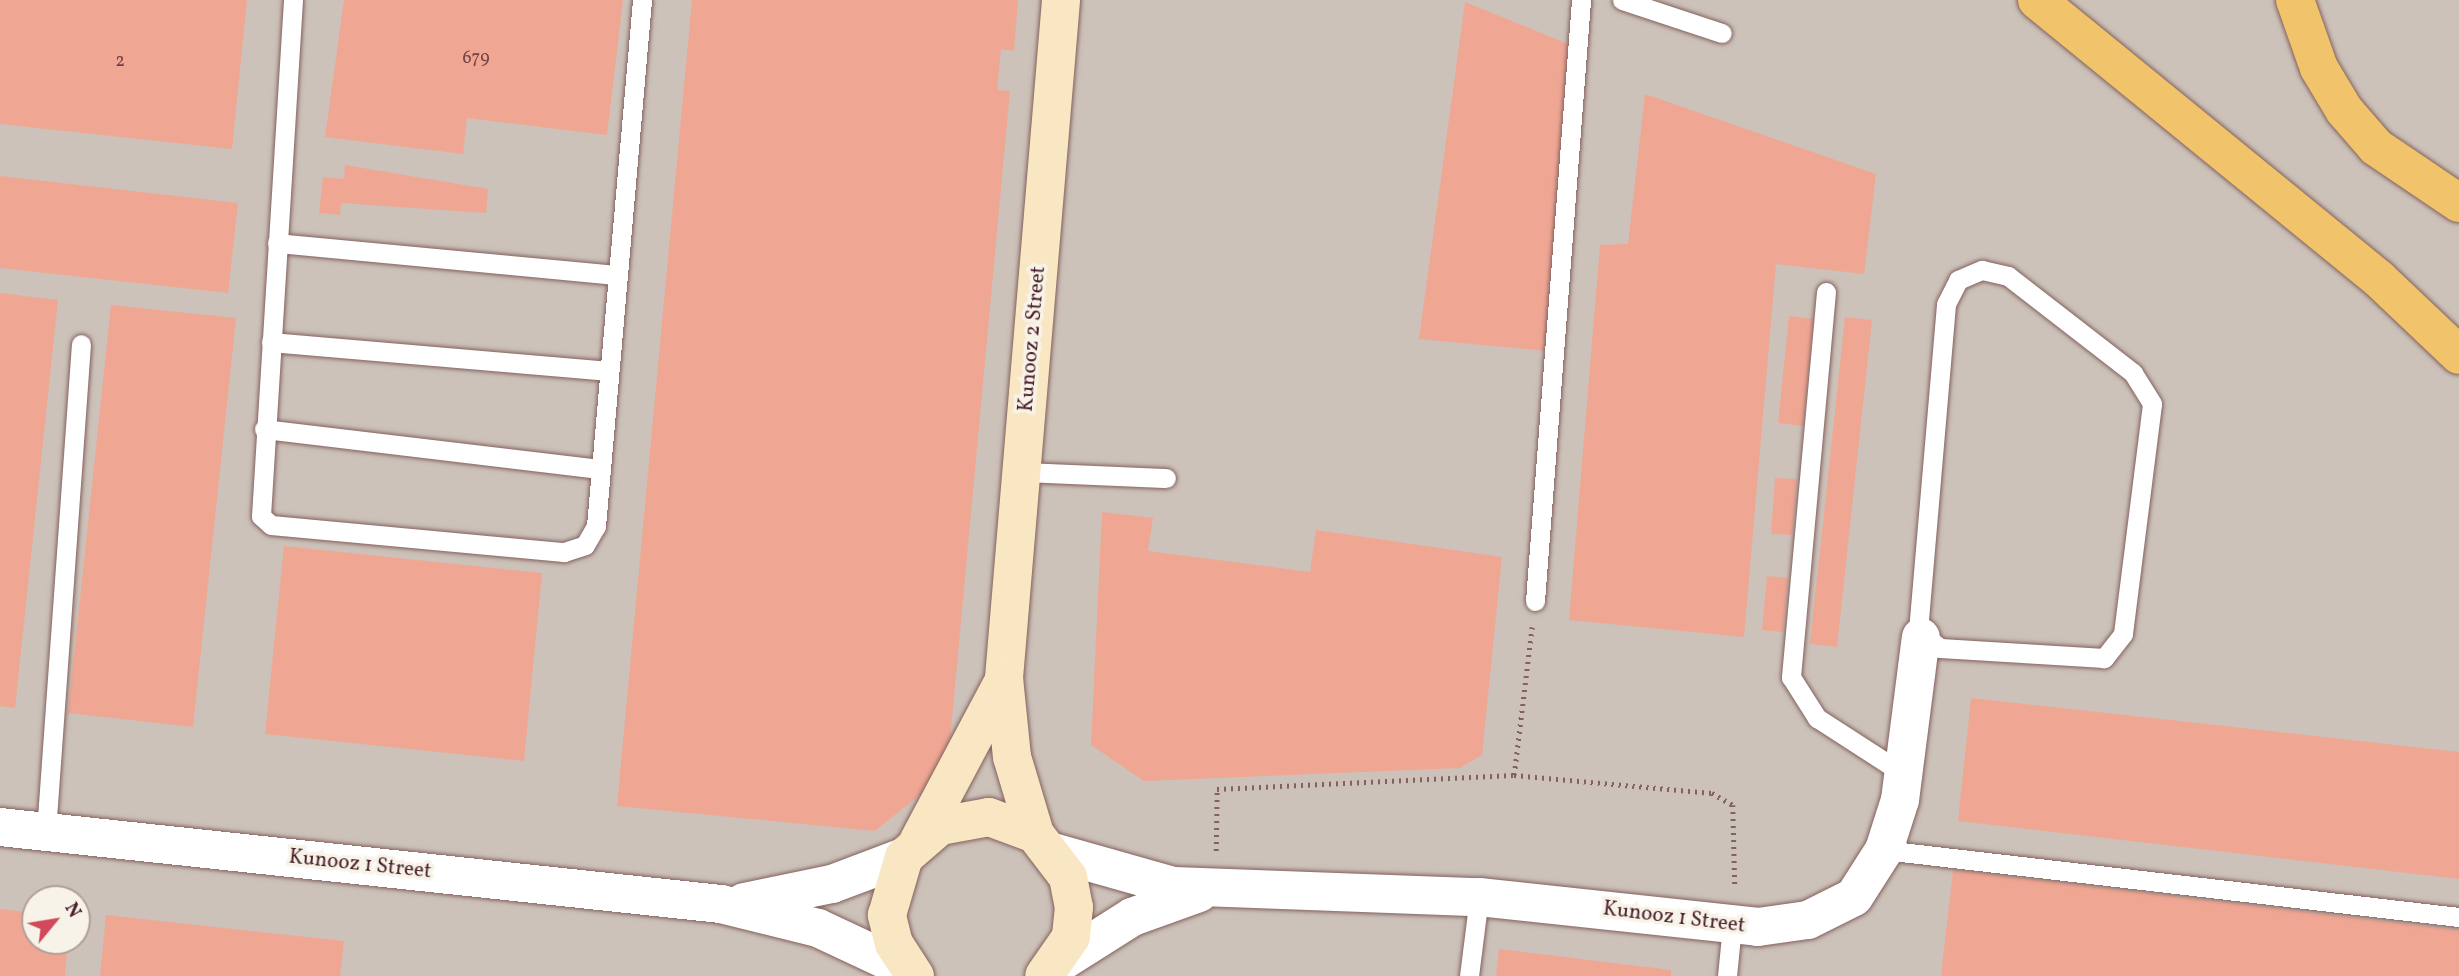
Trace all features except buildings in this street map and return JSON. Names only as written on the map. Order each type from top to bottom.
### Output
[{"type":"highway","points":[[2037,0],[2379,279],[2459,355]]},
{"type":"highway","points":[[2295,0],[2319,68],[2344,110],[2414,178],[2459,203]]},
{"type":"street","name":"Kunooz 2 Street","points":[[1051,970],[1074,907],[1044,843],[1012,758],[1004,678],[1061,0]]},
{"type":"street","name":"Kunooz 1 Street","points":[[1044,843],[1132,879],[1216,889],[1479,897],[1731,926],[1784,926],[1832,911],[1854,897],[1884,850],[1904,774],[1921,637]]},
{"type":"street","name":"Kunooz 2 Street","points":[[912,973],[894,944],[887,915],[911,848],[1004,678]]},
{"type":"street","points":[[911,848],[940,826],[989,817],[1044,843]]},
{"type":"street","name":"Kunooz 1 Street","points":[[0,827],[721,904],[818,928],[912,973]]},
{"type":"street","name":"Kunooz 1 Street","points":[[721,904],[796,894],[911,848]]},
{"type":"street","name":"Kunooz 1 Street","points":[[1051,970],[1132,917],[1216,889]]},
{"type":"lane","points":[[293,0],[259,510],[271,525],[575,551],[596,526],[642,0]]},
{"type":"lane","points":[[1535,601],[1581,0]]},
{"type":"lane","points":[[1622,0],[1722,33]]},
{"type":"lane","points":[[277,243],[618,275]]},
{"type":"lane","points":[[1996,270],[2133,373],[2148,392],[2153,416],[2123,634],[2113,652],[2093,660],[1940,648],[1921,637],[1917,617],[1946,304],[1958,280],[1996,270]]},
{"type":"lane","points":[[1826,292],[1791,677],[1818,718],[1904,774]]},
{"type":"lane","points":[[271,342],[609,371]]},
{"type":"lane","points":[[46,832],[80,344]]},
{"type":"lane","points":[[264,429],[601,469]]},
{"type":"lane","points":[[1022,472],[1166,478]]},
{"type":"lane","points":[[1884,850],[2459,917]]},
{"type":"lane","points":[[1469,976],[1479,897]]},
{"type":"lane","points":[[1727,976],[1731,926]]},
{"type":"path","points":[[1514,775],[1535,601]]},
{"type":"path","points":[[1216,889],[1217,789],[1514,775],[1712,793],[1732,805],[1738,852],[1731,926]]},
{"type":"shaded area","points":[[0,0],[2459,0],[2459,976],[0,976]]}]
